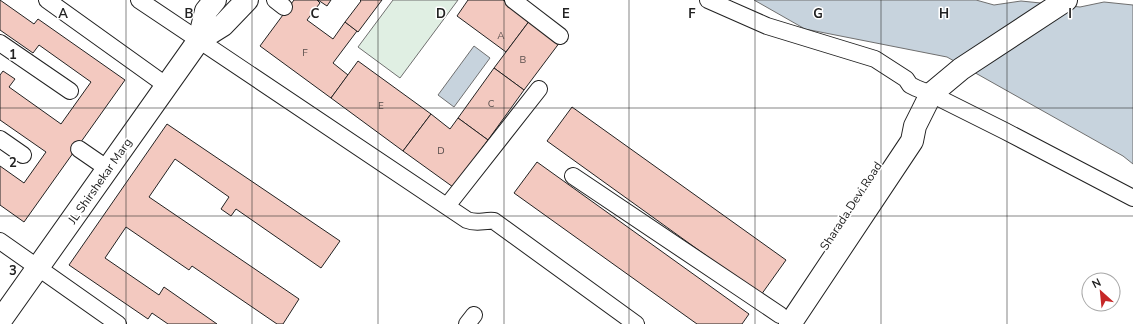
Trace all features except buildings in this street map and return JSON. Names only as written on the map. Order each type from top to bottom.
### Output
[{"type":"street","points":[[47,0],[167,86]]},
{"type":"street","points":[[139,0],[467,220],[474,222],[489,220],[494,221],[636,324]]},
{"type":"street","points":[[199,40],[206,11],[216,0]]},
{"type":"street","points":[[199,40],[223,25],[247,0]]},
{"type":"street","points":[[513,0],[560,36]]},
{"type":"street","points":[[708,0],[767,26],[875,59],[906,79],[910,85],[931,94],[1133,198]]},
{"type":"street","points":[[931,94],[961,69],[1066,0]]},
{"type":"street","name":"JL Shirshekar Marg","points":[[0,321],[199,40]]},
{"type":"street","points":[[0,43],[70,91]]},
{"type":"street","points":[[447,206],[539,89]]},
{"type":"street","name":"Sharada Devi Road","points":[[781,321],[804,291],[897,136],[915,126],[931,94]]},
{"type":"street","points":[[0,139],[23,155]]},
{"type":"street","points":[[79,149],[108,169]]},
{"type":"street","points":[[574,176],[781,321]]},
{"type":"street","points":[[0,241],[118,324]]},
{"type":"green space","points":[[393,0],[458,0],[400,78],[358,47]]},
{"type":"shaded area","points":[[754,0],[976,0],[994,5],[1021,1],[1080,7],[1104,2],[1133,5],[1133,164],[1123,156],[947,57],[805,29]]},
{"type":"shaded area","points":[[474,46],[490,58],[454,107],[438,95]]}]
